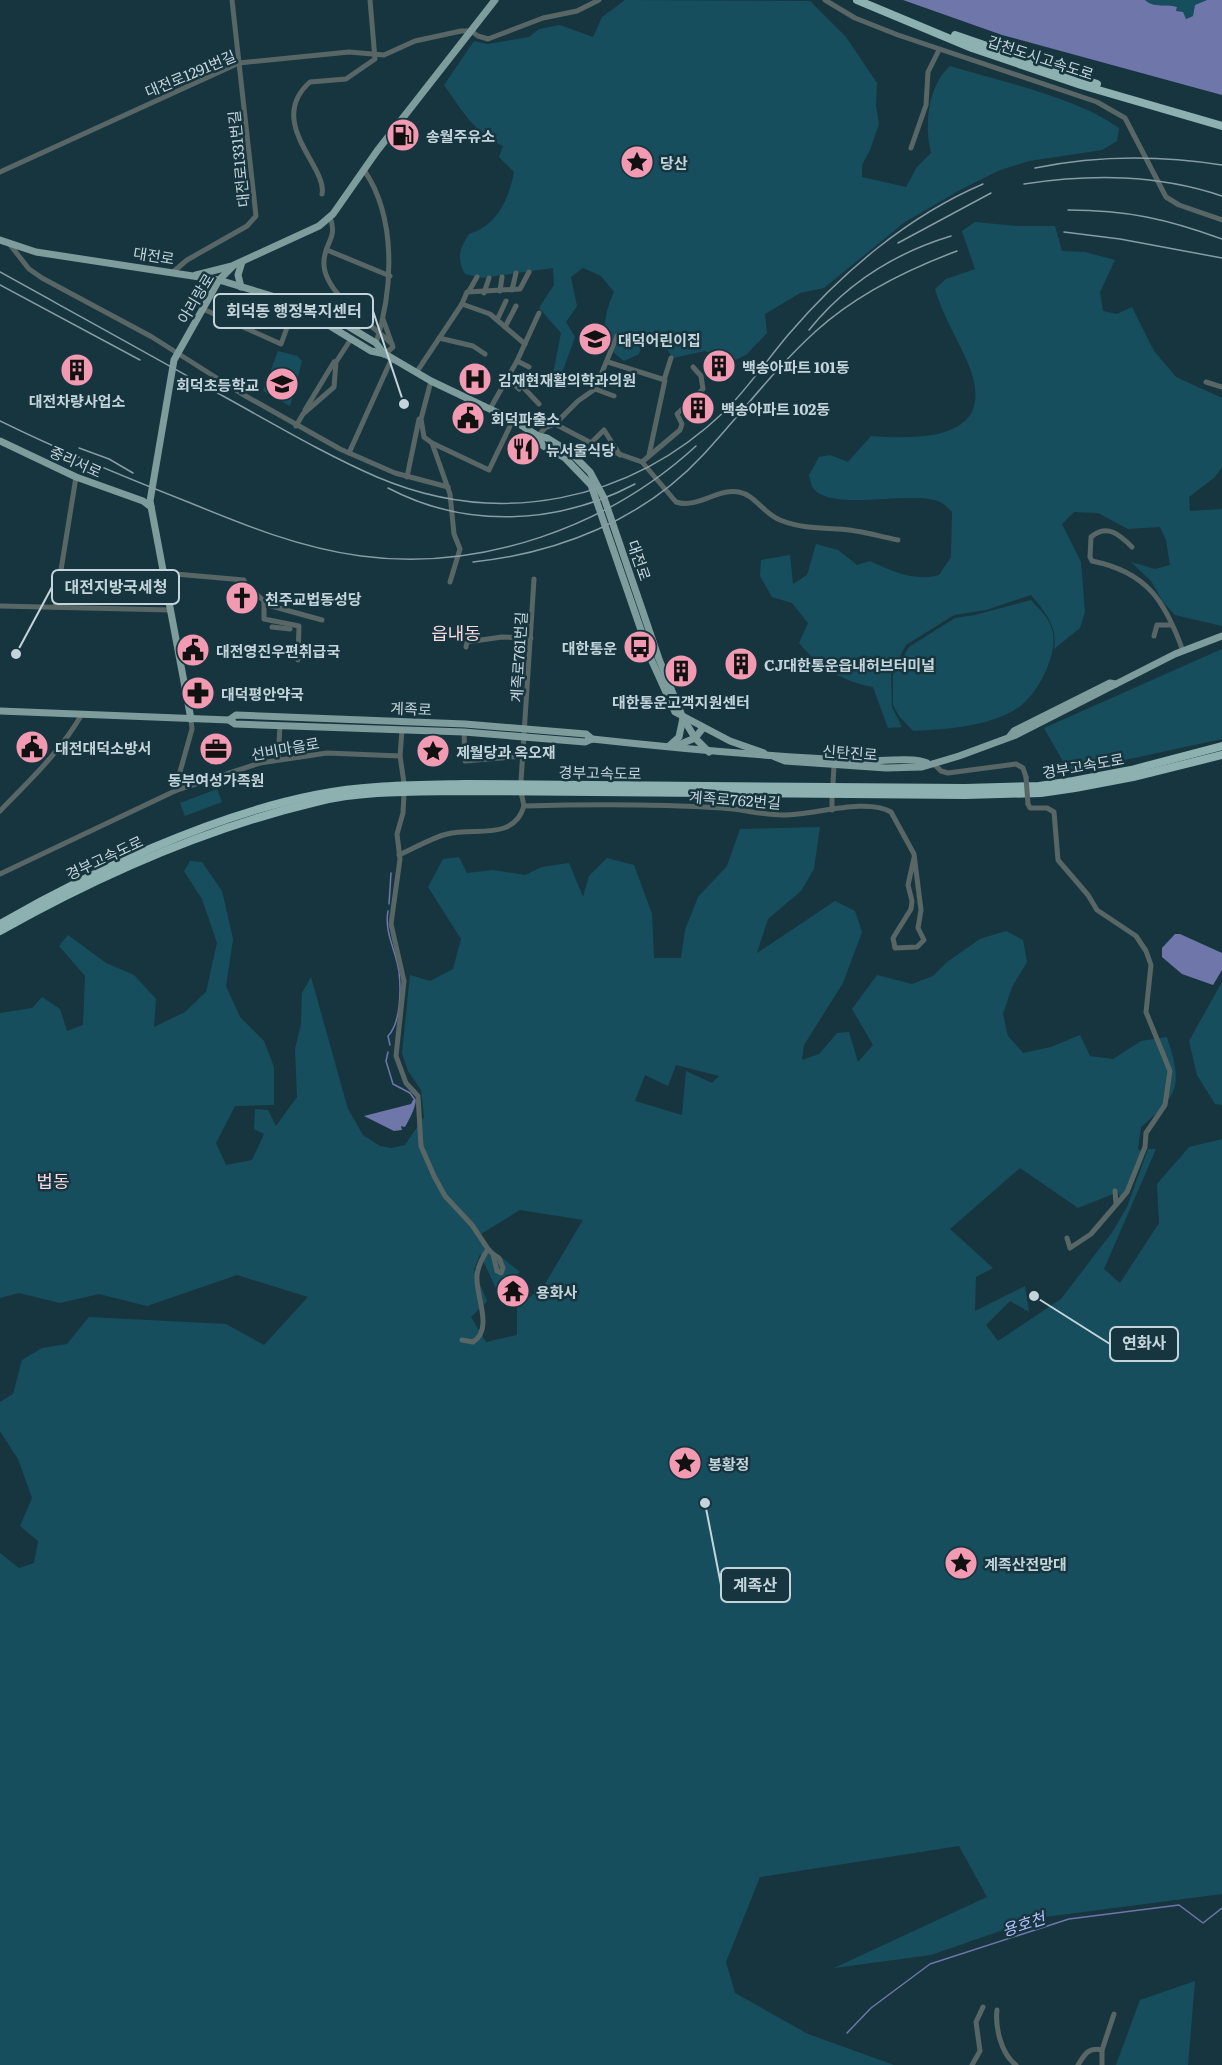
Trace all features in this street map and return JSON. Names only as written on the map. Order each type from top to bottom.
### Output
[{"type":"highway","name":"갑천도시고속도로","points":[[857,0],[972,48],[1081,85],[1222,126]]},
{"type":"highway","name":"갑천도시고속도로","points":[[870,0],[974,43],[1082,80],[1222,121]]},
{"type":"highway","name":"경부고속도로","points":[[0,924],[36,903],[181,836],[225,819],[315,795],[404,786],[465,784],[965,788],[1040,786],[1131,770],[1222,746]]},
{"type":"highway","name":"경부고속도로","points":[[0,932],[42,908],[184,844],[221,830],[317,801],[405,792],[466,791],[965,795],[1041,793],[1133,777],[1222,755]]},
{"type":"main road","name":"아리랑로","points":[[191,719],[150,507],[174,360],[219,280],[238,263],[312,229],[330,217],[495,0]]},
{"type":"main road","name":"대전로","points":[[0,240],[12,246],[36,252],[219,280],[299,304],[311,304],[376,343],[388,356]]},
{"type":"main road","points":[[194,276],[238,263],[241,287]]},
{"type":"main road","name":"대전로","points":[[299,304],[307,312],[371,351],[388,356],[431,381],[513,420],[538,436],[543,446],[565,458],[591,484],[657,676],[670,704],[683,718],[695,738],[709,752]]},
{"type":"main road","name":"중리서로","points":[[0,441],[76,477],[143,501],[150,507]]},
{"type":"main road","points":[[143,501],[151,495]]},
{"type":"main road","name":"신탄진로","points":[[771,756],[785,761],[834,765],[886,768],[922,767],[969,753],[1010,736],[1014,731],[1110,683],[1115,684],[1183,651],[1222,636]]},
{"type":"main road","name":"계족로","points":[[0,711],[229,720],[235,724],[464,732],[585,742],[592,739],[709,752]]},
{"type":"main road","name":"계족로","points":[[229,720],[236,715],[465,724],[586,734],[592,739]]},
{"type":"main road","points":[[668,747],[679,737],[683,718],[771,756]]},
{"type":"main road","points":[[668,747],[684,744],[695,738],[703,728]]},
{"type":"main road","name":"신탄진로","points":[[709,752],[886,762],[922,760],[930,763]]},
{"type":"street","name":"대전로1331번길","points":[[174,272],[187,260],[247,226],[255,216],[232,0]]},
{"type":"street","points":[[322,194],[321,183],[300,144],[295,114],[297,104],[303,89],[310,82],[346,79],[375,59],[370,0]]},
{"type":"street","name":"대전로1291번길","points":[[0,172],[239,63],[307,56],[375,53],[384,55],[415,41],[443,34],[471,31],[488,39],[543,18],[577,11],[599,0]]},
{"type":"street","points":[[825,0],[855,18],[939,50],[1097,102],[1116,112],[1125,118],[1166,197],[1179,205],[1222,220]]},
{"type":"street","points":[[910,148],[926,105],[928,72],[939,50]]},
{"type":"street","points":[[364,170],[381,201],[390,276],[383,319],[376,343]]},
{"type":"street","points":[[330,217],[334,233],[324,265],[330,285],[392,344]]},
{"type":"street","points":[[12,246],[29,269],[42,278],[178,354],[296,426],[349,453],[407,477],[448,487]]},
{"type":"street","points":[[327,250],[390,276]]},
{"type":"street","points":[[469,291],[484,293],[520,289],[529,272]]},
{"type":"street","points":[[512,290],[516,273]]},
{"type":"street","points":[[416,372],[462,304],[463,296],[469,291],[477,277]]},
{"type":"street","points":[[500,291],[502,277]]},
{"type":"street","points":[[484,293],[489,278]]},
{"type":"street","points":[[496,320],[506,301]]},
{"type":"street","points":[[203,309],[281,344],[299,304]]},
{"type":"street","points":[[462,304],[490,314],[525,344]]},
{"type":"street","points":[[505,327],[516,306]]},
{"type":"street","points":[[490,410],[517,361],[539,313]]},
{"type":"street","points":[[349,453],[391,349],[392,344],[383,319]]},
{"type":"street","points":[[538,436],[545,428],[555,424],[578,401],[595,390],[617,336]]},
{"type":"street","points":[[439,338],[472,346],[485,354]]},
{"type":"street","points":[[296,426],[338,355],[351,339]]},
{"type":"street","points":[[303,414],[334,387],[338,355]]},
{"type":"street","points":[[649,454],[664,380],[671,358]]},
{"type":"street","points":[[517,361],[529,367]]},
{"type":"street","points":[[608,362],[664,380]]},
{"type":"street","points":[[642,462],[680,430],[682,424],[677,414],[703,389],[701,376],[693,366]]},
{"type":"street","points":[[508,378],[519,389],[522,386],[539,404]]},
{"type":"street","points":[[407,477],[431,381]]},
{"type":"street","points":[[1206,382],[1222,387]]},
{"type":"street","points":[[595,390],[614,396]]},
{"type":"street","points":[[422,415],[424,437],[489,470],[513,420]]},
{"type":"street","points":[[555,424],[620,456],[642,462],[671,498],[682,504],[728,492],[741,492],[772,516],[793,525],[811,529],[853,531],[898,540]]},
{"type":"street","points":[[591,443],[604,430],[620,456]]},
{"type":"street","points":[[432,443],[448,487],[454,534],[460,549],[450,582]]},
{"type":"street","points":[[55,607],[76,477]]},
{"type":"street","points":[[1132,547],[1114,532],[1102,531],[1091,537],[1090,557],[1092,561],[1120,567],[1144,582],[1166,611],[1183,651]]},
{"type":"street","points":[[164,573],[244,580],[245,584],[260,596],[264,604],[264,619],[299,626],[298,660]]},
{"type":"street","name":"계족로761번길","points":[[525,737],[534,579]]},
{"type":"street","points":[[264,604],[322,620]]},
{"type":"street","points":[[0,606],[171,610]]},
{"type":"street","points":[[1154,636],[1157,625],[1171,625]]},
{"type":"street","points":[[272,627],[290,629]]},
{"type":"street","points":[[466,647],[467,642],[502,637],[531,638]]},
{"type":"street","points":[[0,811],[49,761],[82,714]]},
{"type":"street","points":[[177,790],[176,786],[192,729],[191,719]]},
{"type":"street","points":[[279,759],[280,726]]},
{"type":"street","points":[[402,730],[400,756],[404,783]]},
{"type":"street","points":[[464,732],[465,761],[523,756]]},
{"type":"street","points":[[521,781],[525,737]]},
{"type":"street","name":"선비마을로","points":[[0,874],[177,790],[279,759],[327,753],[400,756]]},
{"type":"street","points":[[930,763],[941,771],[948,772],[1016,764],[1023,768],[1030,808],[1047,808],[1054,812],[1058,860],[1088,895],[1097,910],[1136,936],[1151,965],[1146,1012],[1170,1071],[1169,1094],[1165,1106],[1146,1133],[1145,1147],[1133,1180],[1122,1200],[1116,1203],[1085,1239],[1070,1248],[1066,1238]]},
{"type":"street","points":[[833,783],[834,765]]},
{"type":"street","points":[[399,855],[447,834],[506,829],[516,823],[524,806],[521,792]]},
{"type":"street","points":[[404,794],[403,813],[397,834],[399,855],[391,924],[404,981],[396,1056],[406,1083],[418,1096],[422,1146],[434,1176],[445,1196],[472,1225],[488,1249],[495,1254]]},
{"type":"street","points":[[832,798],[832,810]]},
{"type":"street","name":"계족로762번길","points":[[524,806],[615,804],[720,808],[782,815],[872,807],[886,809],[891,812],[911,846],[914,858],[921,910],[918,928],[924,940],[917,946],[895,948],[893,938],[911,909],[912,901],[908,885],[914,858]]},
{"type":"street","points":[[1115,1191],[1116,1203]]},
{"type":"street","points":[[462,1340],[472,1342],[479,1335],[483,1317],[477,1280],[482,1258],[488,1249]]},
{"type":"street","points":[[972,2065],[980,2050],[976,2022],[983,2007]]},
{"type":"street","points":[[997,2010],[995,2024],[1001,2042],[1011,2061],[1016,2065]]},
{"type":"street","points":[[1102,2065],[1102,2050],[1114,2014]]},
{"type":"street","points":[[1078,2065],[1088,2050],[1092,2048],[1102,2050]]},
{"type":"shaded area","points":[[625,0],[810,1],[846,37],[877,83],[876,106],[879,124],[862,165],[862,177],[906,187],[917,167],[931,153],[928,118],[932,95],[950,66],[1038,91],[1081,107],[1119,128],[1117,141],[1102,150],[1029,161],[1000,170],[960,190],[905,222],[824,288],[800,293],[765,314],[767,333],[746,355],[735,360],[705,351],[673,358],[657,334],[645,336],[639,354],[624,361],[610,347],[605,330],[607,311],[614,292],[601,276],[583,268],[571,277],[577,306],[566,322],[575,337],[562,373],[552,379],[561,333],[539,308],[554,285],[553,268],[482,278],[465,274],[462,268],[460,253],[466,239],[469,234],[487,225],[500,210],[509,192],[514,172],[499,157],[503,146],[476,127],[444,85],[474,41],[487,44],[529,37],[539,29],[560,25],[593,37],[602,17]]},
{"type":"shaded area","points":[[903,0],[1145,0],[1156,5],[1177,7],[1176,11],[1183,12],[1186,19],[1193,16],[1195,5],[1207,0],[1222,0],[1222,95],[1002,35]]},
{"type":"shaded area","points":[[1145,0],[1207,0],[1195,5],[1193,16],[1185,19],[1176,11],[1177,7],[1156,5]]},
{"type":"shaded area","points":[[975,222],[1017,226],[1055,226],[1062,251],[1085,252],[1115,260],[1100,292],[1103,311],[1117,314],[1132,307],[1154,351],[1176,377],[1222,398],[1222,467],[1215,477],[1189,497],[1190,511],[1222,509],[1222,626],[1175,615],[1163,602],[1151,581],[1131,562],[1155,569],[1170,565],[1166,540],[1160,527],[1128,529],[1098,513],[1074,512],[1062,524],[1081,562],[1085,612],[1080,628],[1054,649],[1052,626],[1031,595],[986,610],[954,615],[906,645],[891,673],[892,707],[902,727],[888,728],[873,687],[851,681],[832,672],[814,659],[799,643],[808,623],[792,603],[772,597],[760,576],[761,560],[790,555],[793,584],[807,575],[816,544],[838,550],[857,565],[870,561],[895,572],[921,577],[939,575],[951,557],[952,512],[945,505],[937,501],[908,498],[835,499],[822,495],[813,488],[809,475],[819,457],[830,455],[848,462],[871,436],[935,435],[952,429],[966,420],[974,406],[975,387],[967,361],[935,289],[946,279],[975,269],[962,231]]},
{"type":"shaded area","points":[[278,351],[297,356],[302,361],[290,406],[263,391]]},
{"type":"shaded area","points":[[1031,600],[1050,624],[1053,643],[1052,654],[1044,676],[1031,696],[1016,709],[992,720],[966,726],[913,731],[899,716],[893,705],[893,674],[909,647],[955,618]]},
{"type":"shaded area","points":[[1222,649],[1222,739],[1069,772],[1044,728]]},
{"type":"shaded area","points":[[217,789],[222,802],[185,816],[180,803]]},
{"type":"shaded area","points":[[820,827],[814,869],[801,891],[768,919],[757,953],[835,901],[855,911],[862,932],[843,983],[804,1045],[802,1060],[819,1054],[837,1033],[849,1032],[858,1062],[873,1045],[852,1009],[877,975],[912,984],[933,976],[947,962],[980,939],[1006,931],[1023,940],[1027,962],[1012,987],[1003,1014],[1008,1036],[1023,1053],[1051,1047],[1080,1035],[1090,1056],[1113,1059],[1141,1041],[1167,1037],[1175,1067],[1174,1088],[1163,1106],[1141,1127],[1138,1149],[1142,1152],[1136,1176],[1122,1203],[1118,1192],[1078,1208],[1020,1168],[950,1229],[993,1268],[976,1277],[975,1311],[1025,1286],[1029,1312],[1010,1301],[986,1325],[998,1341],[1061,1299],[1113,1231],[1127,1207],[1148,1149],[1156,1149],[1104,1269],[1120,1283],[1159,1223],[1157,1184],[1189,1147],[1222,1139],[1222,1894],[1037,1918],[931,1955],[834,1968],[987,1897],[959,1846],[760,1877],[726,1962],[735,1993],[808,2034],[894,2065],[0,2065],[0,1553],[19,1568],[34,1563],[38,1541],[20,1526],[32,1498],[18,1459],[0,1431],[0,1402],[13,1394],[22,1360],[42,1348],[67,1344],[89,1317],[226,1324],[264,1345],[308,1297],[237,1275],[147,1306],[99,1294],[60,1303],[19,1293],[0,1298],[0,1013],[32,1008],[42,997],[60,1009],[67,1031],[83,1025],[85,976],[59,946],[68,935],[106,963],[134,975],[156,999],[154,1027],[185,1012],[206,992],[217,943],[202,899],[184,871],[190,861],[202,862],[222,891],[233,939],[226,986],[240,1017],[264,1041],[274,1067],[274,1105],[235,1106],[216,1143],[226,1165],[252,1160],[264,1134],[254,1129],[255,1109],[268,1110],[276,1126],[297,1097],[295,1049],[301,1024],[302,993],[311,977],[348,1109],[363,1135],[380,1146],[391,1148],[405,1145],[424,1117],[421,1090],[408,1071],[402,1053],[410,975],[430,981],[453,969],[461,939],[428,887],[443,859],[459,857],[467,873],[493,870],[525,875],[542,867],[569,863],[583,897],[589,876],[607,858],[634,865],[652,914],[654,958],[681,958],[685,930],[698,897],[727,866],[740,829]],"holes":[[[676,1065],[719,1076],[712,1083],[686,1071],[682,1115],[635,1101],[645,1075],[668,1086]],[[520,1210],[583,1220],[543,1287],[517,1307],[517,1335],[486,1342],[471,1317],[487,1301],[474,1270],[480,1254],[498,1293],[520,1272],[476,1237]]]},
{"type":"shaded area","points":[[1175,934],[1180,934],[1222,953],[1222,970],[1213,985],[1182,974],[1162,957],[1162,948]]},
{"type":"shaded area","points":[[1222,982],[1222,1105],[1215,1104],[1197,1075],[1189,1041]]},
{"type":"shaded area","points":[[413,1100],[416,1100],[413,1111],[405,1127],[401,1126],[402,1130],[394,1131],[364,1116],[411,1104]]},
{"type":"shaded area","points":[[1195,1981],[1188,2065],[1116,2065],[1140,2000]]},
{"type":"waterway","points":[[389,904],[391,873]]},
{"type":"waterway","points":[[388,911],[388,927],[398,964],[400,987],[398,1015],[388,1036],[390,1045]]},
{"type":"waterway","points":[[388,1052],[386,1061],[393,1084],[410,1093],[415,1100]]},
{"type":"waterway","name":"용호천","points":[[847,2033],[871,2008],[930,1964],[1069,1919],[1179,1905],[1203,1923],[1222,1908]]},
{"type":"railway","points":[[1035,168],[1082,161],[1128,158],[1175,159],[1222,165]]},
{"type":"railway","points":[[1024,184],[1074,179],[1124,178],[1173,183],[1222,196]]},
{"type":"railway","points":[[0,272],[299,438],[377,477],[423,493],[469,501],[516,503],[561,498],[605,486],[648,467],[688,442],[725,411],[788,335],[853,268],[902,229],[928,212],[983,184]]},
{"type":"railway","points":[[898,243],[991,193]]},
{"type":"railway","points":[[1068,210],[1089,210],[1146,217],[1222,239]]},
{"type":"railway","points":[[1064,232],[1120,239],[1222,258]]},
{"type":"railway","points":[[809,330],[839,298],[873,272],[910,251],[951,236]]},
{"type":"railway","points":[[473,562],[536,551],[567,541],[597,530],[654,498],[703,455],[786,361],[816,331],[865,294],[919,266],[957,251]]},
{"type":"railway","points":[[0,285],[140,360]]},
{"type":"railway","points":[[0,421],[116,473],[273,535],[338,552],[406,559],[451,557],[496,550],[583,521],[623,500],[661,475],[696,446]]},
{"type":"railway","points":[[79,448],[109,459],[133,473]]},
{"type":"railway","points":[[388,488],[418,501],[449,510],[480,516],[512,517],[574,508],[605,498],[635,484]]},
{"type":"place","name":"송월주유소","points":[[403,135]]},
{"type":"place","name":"당산","points":[[637,162]]},
{"type":"place","name":"대덕어린이집","points":[[595,339]]},
{"type":"place","name":"백송아파트 101동","points":[[719,366]]},
{"type":"place","name":"대전차량사업소","points":[[77,370]]},
{"type":"place","name":"김재현재활의학과의원","points":[[475,379]]},
{"type":"place","name":"회덕초등학교","points":[[282,384]]},
{"type":"place","name":"회덕동 행정복지센터","points":[[404,404]]},
{"type":"place","name":"백송아파트 102동","points":[[698,408]]},
{"type":"place","name":"회덕파출소","points":[[468,418]]},
{"type":"place","name":"뉴서울식당","points":[[523,449]]},
{"type":"place","name":"천주교법동성당","points":[[242,598]]},
{"type":"place","name":"대한통운","points":[[640,647]]},
{"type":"place","name":"대전영진우편취급국","points":[[193,650]]},
{"type":"place","name":"대전지방국세청","points":[[16,654]]},
{"type":"place","name":"CJ대한통운읍내허브터미널","points":[[741,664]]},
{"type":"place","name":"대한통운고객지원센터","points":[[681,671]]},
{"type":"place","name":"대덕평안약국","points":[[198,693]]},
{"type":"place","name":"대전대덕소방서","points":[[32,747]]},
{"type":"place","name":"동부여성가족원","points":[[216,749]]},
{"type":"place","name":"제월당과 옥오재","points":[[433,751]]},
{"type":"place","name":"용화사","points":[[513,1291]]},
{"type":"place","name":"연화사","points":[[1034,1296]]},
{"type":"place","name":"봉황정","points":[[685,1463]]},
{"type":"place","name":"계족산","points":[[705,1503]]},
{"type":"place","name":"계족산전망대","points":[[961,1563]]},
{"type":"district","name":"읍내동","points":[[456,632]]},
{"type":"district","name":"법동","points":[[53,1180]]}]
